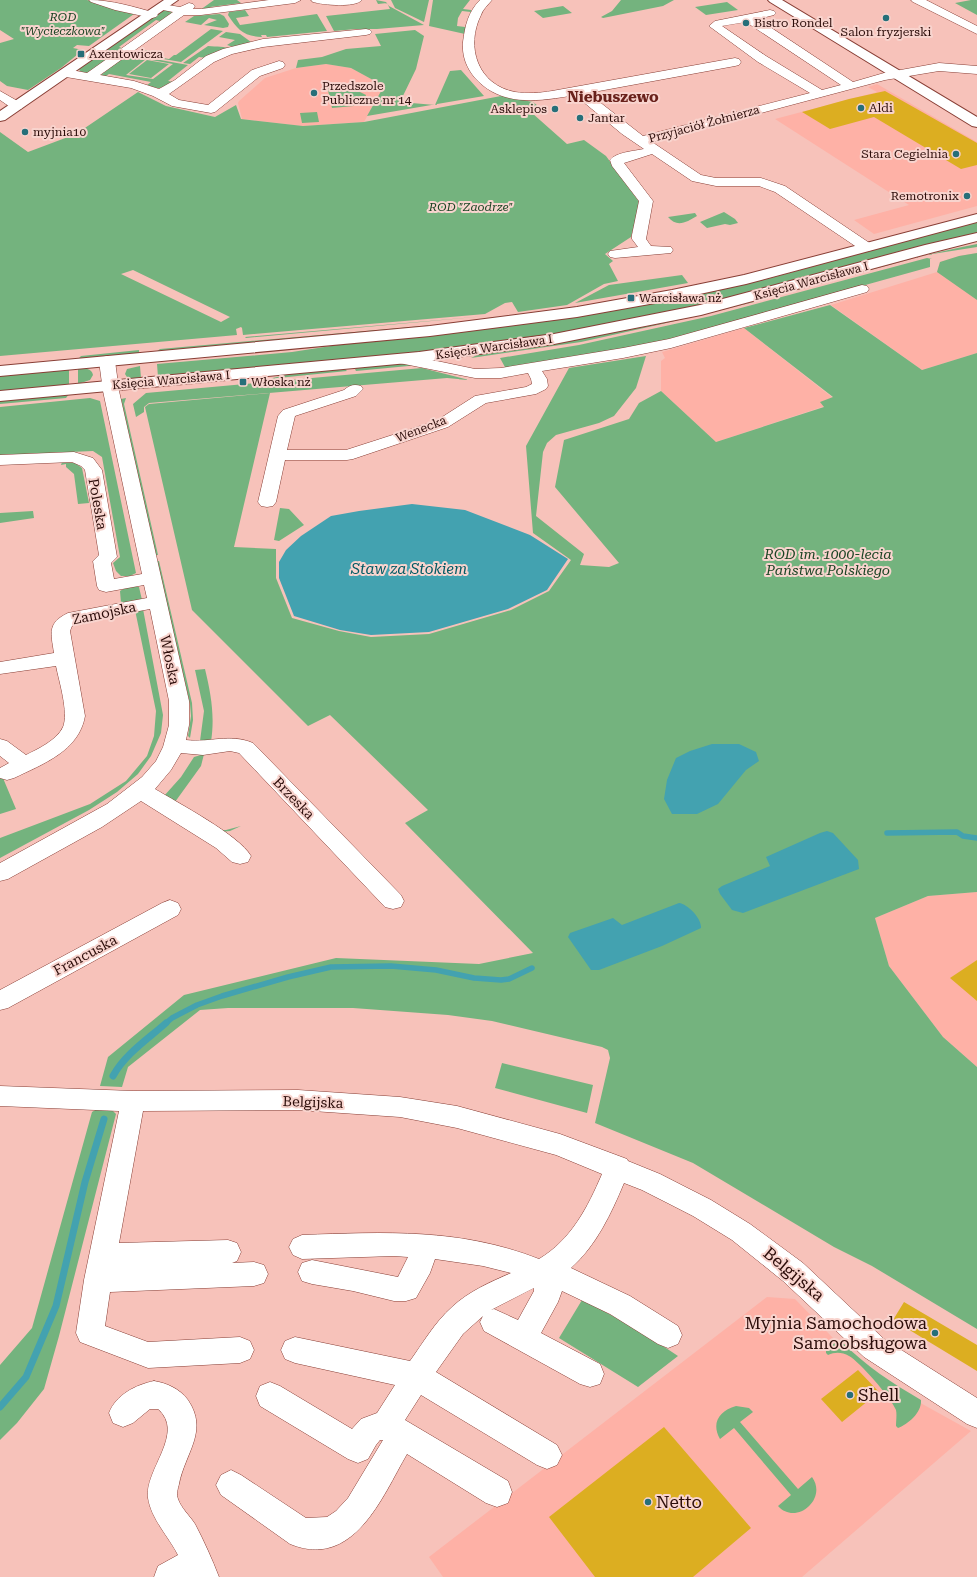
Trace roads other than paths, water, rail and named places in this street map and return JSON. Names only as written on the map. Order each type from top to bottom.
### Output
[{"type":"street","points":[[95,0],[119,8],[157,11],[207,11],[295,0]]},
{"type":"street","points":[[0,117],[172,0]]},
{"type":"street","points":[[90,76],[198,0]]},
{"type":"street","points":[[317,0],[327,2],[356,0]]},
{"type":"street","points":[[486,0],[478,8],[472,19],[468,53],[474,70],[488,85],[503,93],[522,97],[543,96],[735,62]]},
{"type":"street","points":[[774,0],[977,123]]},
{"type":"street","points":[[793,0],[963,100]]},
{"type":"street","points":[[917,0],[977,31]]},
{"type":"street","points":[[770,13],[719,23],[715,26],[762,59],[821,94]]},
{"type":"street","points":[[748,18],[851,86]]},
{"type":"street","points":[[159,94],[171,88],[212,57],[252,45],[263,42],[366,32]]},
{"type":"street","points":[[66,73],[90,76],[134,85],[159,94],[176,103],[211,109],[256,73],[279,65]]},
{"type":"street","name":"Przyjaciół Żołnierza","points":[[578,91],[627,132],[641,141],[897,74],[942,67],[977,70]]},
{"type":"street","points":[[0,95],[17,106]]},
{"type":"street","points":[[641,141],[697,178],[716,182],[761,182],[773,185],[866,247]]},
{"type":"street","points":[[647,250],[639,239],[646,201],[617,163],[617,160],[654,150]]},
{"type":"street","name":"Księcia Warcisława I","points":[[0,371],[398,334],[541,318],[708,288],[977,218]]},
{"type":"street","name":"Księcia Warcisława I","points":[[0,396],[400,359],[577,335],[676,316],[763,294],[930,248],[977,237]]},
{"type":"street","points":[[615,254],[647,250],[666,250]]},
{"type":"street","points":[[400,359],[472,374],[485,375],[501,373],[623,353],[671,343],[862,289]]},
{"type":"street","points":[[475,350],[462,356],[461,361],[466,369],[480,372],[501,373]]},
{"type":"street","name":"Włoska","points":[[0,873],[106,814],[140,790],[160,770],[175,745],[180,720],[180,711],[158,602],[110,386],[107,361]]},
{"type":"street","name":"Wenecka","points":[[277,455],[347,455],[425,430],[442,424],[481,399],[535,390],[540,386],[540,382],[532,368]]},
{"type":"street","points":[[267,502],[286,416],[289,413],[350,394],[355,389]]},
{"type":"street","name":"Poleska","points":[[0,460],[74,457],[87,462],[93,470],[108,557],[102,561],[106,586],[152,578]]},
{"type":"street","name":"Zamojska","points":[[0,746],[15,769],[61,744],[70,735],[74,728],[75,716],[60,631],[61,626],[68,620],[75,617],[158,602]]},
{"type":"street","points":[[0,668],[65,658]]},
{"type":"street","name":"Brzeska","points":[[175,745],[198,748],[237,744],[246,748],[393,901]]},
{"type":"street","points":[[140,790],[224,842],[240,856]]},
{"type":"street","name":"Francuska","points":[[0,1001],[170,909]]},
{"type":"street","name":"Belgijska","points":[[0,1096],[133,1101],[298,1100],[400,1107],[443,1114],[560,1145],[618,1167],[702,1208],[754,1242],[810,1286],[874,1348],[977,1414]]},
{"type":"street","points":[[133,1101],[90,1333],[148,1355],[240,1350]]},
{"type":"street","points":[[232,1486],[302,1533],[314,1535],[328,1533],[340,1528],[351,1520],[359,1509],[416,1376],[452,1326],[464,1314],[481,1302],[540,1272],[560,1260],[574,1248],[602,1202],[618,1167]]},
{"type":"street","points":[[302,1247],[364,1244],[425,1246],[483,1254],[515,1262],[540,1272],[561,1277],[620,1305],[668,1335]]},
{"type":"street","points":[[312,1272],[352,1279],[394,1289],[406,1289],[420,1264],[425,1246]]},
{"type":"street","points":[[101,1268],[228,1252]]},
{"type":"street","points":[[101,1268],[254,1274]]},
{"type":"street","points":[[524,1337],[548,1293],[548,1286],[540,1272]]},
{"type":"street","points":[[494,1322],[590,1374]]},
{"type":"street","points":[[295,1350],[416,1376],[548,1455]]},
{"type":"street","points":[[123,1413],[146,1396],[156,1395],[166,1399],[178,1409],[183,1423],[181,1440],[168,1471],[163,1490],[163,1498],[167,1509],[180,1528],[200,1569],[170,1577]]},
{"type":"street","points":[[270,1396],[358,1448],[368,1430],[374,1426],[394,1430],[497,1492]]},
{"type":"water","name":"Staw za Stokiem","points":[[412,504],[465,510],[530,535],[568,559],[547,590],[508,609],[429,632],[371,635],[340,630],[294,616],[279,578],[279,562],[286,550],[301,536],[331,516]]},
{"type":"water","points":[[712,744],[739,744],[756,752],[759,761],[746,770],[718,804],[697,814],[672,814],[664,799],[667,780],[676,758],[690,751]]},
{"type":"water","points":[[827,831],[833,833],[858,860],[859,869],[743,913],[732,910],[720,894],[718,889],[722,886],[770,866],[766,857]]},
{"type":"water","points":[[679,903],[683,904],[694,912],[701,924],[701,928],[662,946],[599,970],[591,970],[568,937],[570,933],[613,918],[622,925]]},
{"type":"waterway","points":[[887,833],[957,832],[963,836],[977,838]]},
{"type":"waterway","points":[[165,1024],[172,1018],[197,1005],[222,996],[288,977],[331,967],[391,966],[436,970],[474,978],[501,980],[509,979],[532,968]]},
{"type":"waterway","points":[[113,1076],[130,1054],[166,1023]]},
{"type":"waterway","points":[[0,1407],[26,1377],[56,1306],[85,1182],[104,1119]]},
{"type":"place","name":"Salon fryzjerski","points":[[886,18]]},
{"type":"place","name":"Bistro Rondel","points":[[746,23]]},
{"type":"place","name":"Axentowicza","points":[[81,54]]},
{"type":"place","name":"Przedszole Publiczne nr 14","points":[[314,93]]},
{"type":"place","name":"Aldi","points":[[861,108]]},
{"type":"place","name":"Asklepios","points":[[555,109]]},
{"type":"place","name":"Jantar","points":[[580,118]]},
{"type":"place","name":"myjnia10","points":[[25,132]]},
{"type":"place","name":"Stara Cegielnia","points":[[956,154]]},
{"type":"place","name":"Remotronix","points":[[967,196]]},
{"type":"place","name":"Warcisława nż","points":[[631,298]]},
{"type":"place","name":"Włoska nż","points":[[243,382]]},
{"type":"place","name":"Myjnia Samochodowa Samoobsługowa","points":[[935,1333]]},
{"type":"place","name":"Shell","points":[[850,1395]]},
{"type":"place","name":"Netto","points":[[648,1502]]},
{"type":"district","name":"Niebuszewo","points":[[613,97]]},
{"type":"park label","name":"ROD \"Wycieczkowa\"","points":[[63,24]]},
{"type":"park label","name":"ROD \"Zaodrze\"","points":[[471,207]]},
{"type":"park label","name":"ROD im. 1000-lecia Państwa Polskiego","points":[[828,562]]}]
